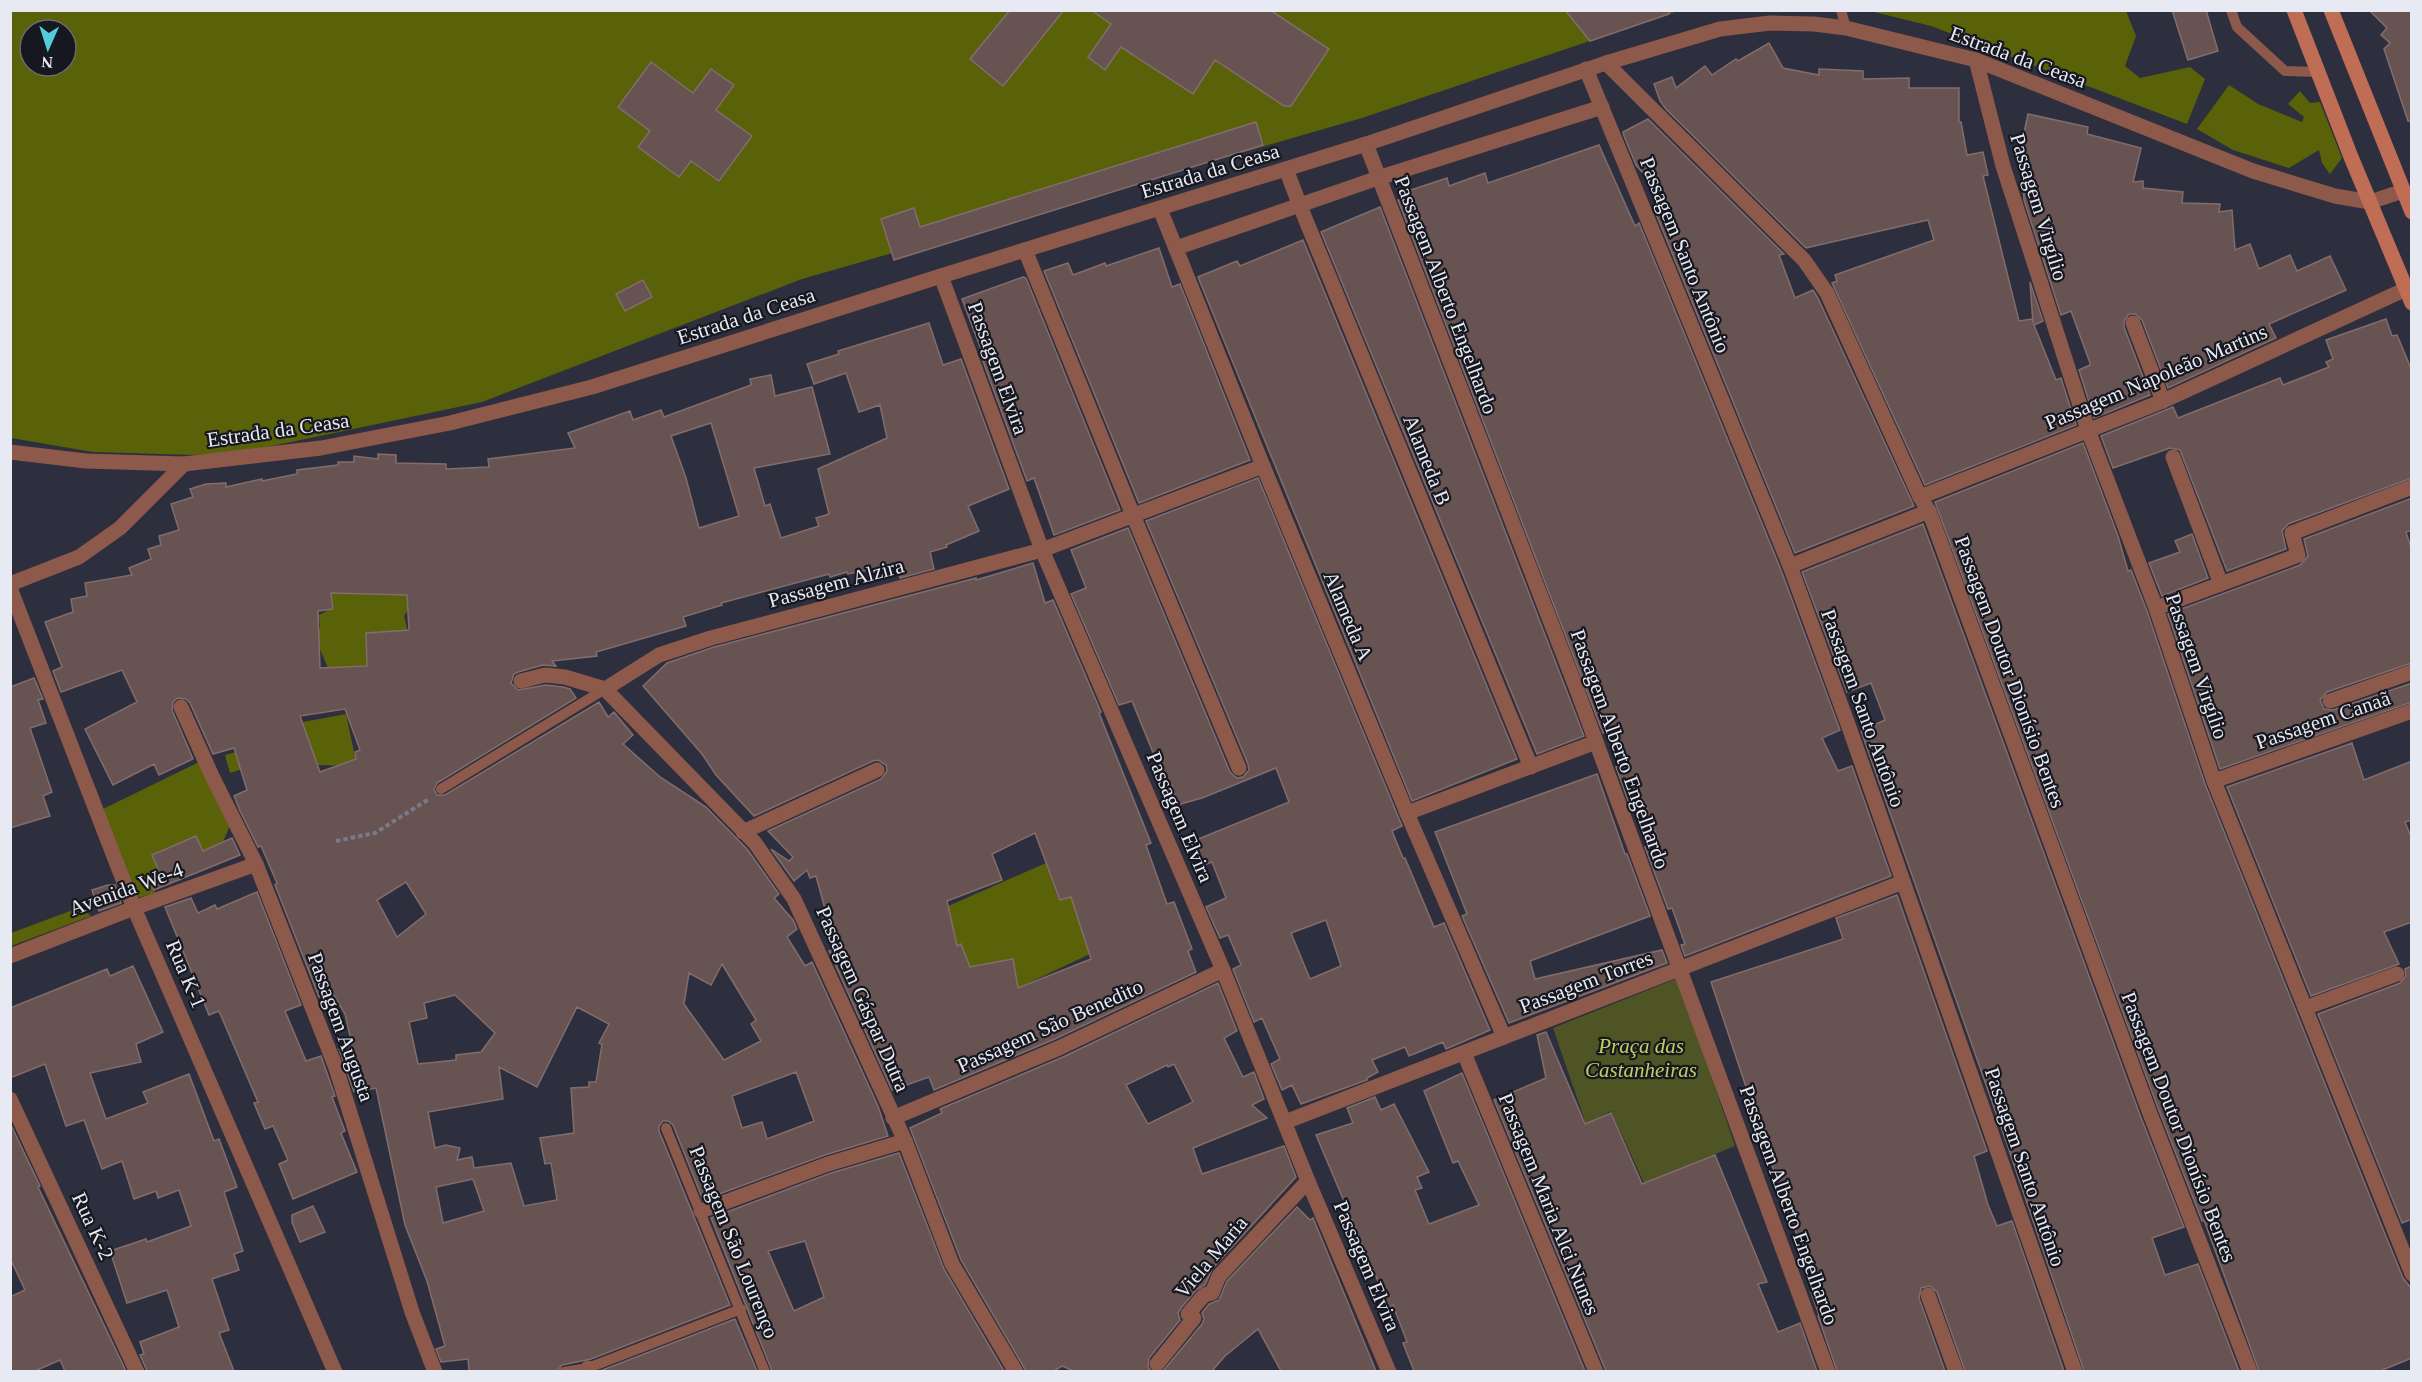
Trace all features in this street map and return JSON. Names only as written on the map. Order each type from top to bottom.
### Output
[{"type":"main road","points":[[2294,10],[2409,296]]},
{"type":"main road","points":[[2331,10],[2412,212]]},
{"type":"street","name":"Estrada da Ceasa","points":[[10,452],[86,461],[184,464],[321,448],[450,423],[592,387],[1366,144],[1586,69],[1720,29],[1770,23],[1814,24],[1846,28],[1976,60],[2253,171],[2335,196],[2370,202],[2403,191]]},
{"type":"street","name":"Passagem Virgílio","points":[[1976,60],[2003,165],[2088,430],[2156,608],[2214,781],[2412,1274]]},
{"type":"street","name":"Passagem Doutor Dionísio Bentes","points":[[1606,63],[1804,260],[1827,293],[1920,497],[1929,511],[2149,1112],[2250,1371]]},
{"type":"street","name":"Passagem Santo Antônio","points":[[1586,69],[1790,566],[2075,1371]]},
{"type":"street","points":[[1176,248],[1378,178],[1602,107]]},
{"type":"street","name":"Passagem Alberto Engelhardo","points":[[1366,144],[1596,742],[1828,1371]]},
{"type":"street","name":"Alameda B","points":[[1287,169],[1300,206],[1531,766]]},
{"type":"street","name":"Alameda A","points":[[1160,208],[1263,466],[1407,813],[1504,1037]]},
{"type":"street","points":[[1025,250],[1239,768]]},
{"type":"street","name":"Passagem Elvira","points":[[941,276],[1042,550],[1223,970],[1389,1371]]},
{"type":"street","name":"Passagem Napoleão Martins","points":[[1920,497],[2163,402],[2409,296]]},
{"type":"street","points":[[2133,323],[2163,402]]},
{"type":"street","points":[[2173,457],[2221,584]]},
{"type":"street","points":[[10,586],[88,551],[120,528],[184,464]]},
{"type":"street","name":"Passagem Alzira","points":[[605,688],[659,656],[711,638],[1042,550],[1263,466]]},
{"type":"street","points":[[2156,608],[2298,555],[2292,533],[2412,488]]},
{"type":"street","points":[[1790,566],[1929,511]]},
{"type":"street","name":"Rua K-1","points":[[10,586],[134,908],[335,1371]]},
{"type":"street","points":[[2330,700],[2412,672]]},
{"type":"street","points":[[521,681],[545,675],[566,676],[605,688]]},
{"type":"street","name":"Passagem Gáspar Dutra","points":[[605,688],[755,843],[794,899],[905,1141],[952,1264],[1016,1371]]},
{"type":"street","name":"Passagem Augusta","points":[[181,706],[212,776],[256,864],[336,1068],[412,1312],[435,1371]]},
{"type":"street","name":"Passagem Canaã","points":[[2214,781],[2412,711]]},
{"type":"street","points":[[1407,813],[1596,742]]},
{"type":"street","points":[[743,832],[877,770]]},
{"type":"street","name":"Avenida We-4","points":[[10,956],[256,864]]},
{"type":"street","name":"Passagem Torres","points":[[1285,1122],[1903,882]]},
{"type":"street","name":"Passagem São Benedito","points":[[893,1118],[1059,1048],[1223,970]]},
{"type":"street","points":[[2305,1008],[2397,974]]},
{"type":"street","name":"Passagem Maria Alci Nunes","points":[[1464,1053],[1596,1371]]},
{"type":"street","name":"Rua K-2","points":[[10,1099],[137,1371]]},
{"type":"street","points":[[701,1211],[828,1164],[905,1141]]},
{"type":"street","name":"Viela Maria","points":[[1157,1364],[1194,1318],[1188,1314],[1204,1295],[1212,1293],[1219,1276],[1308,1180]]},
{"type":"street","points":[[1928,1294],[1956,1371]]},
{"type":"lane","points":[[1841,10],[1846,28]]},
{"type":"lane","points":[[2231,10],[2237,27],[2285,71],[2318,72]]},
{"type":"lane","name":"Passagem Alzira","points":[[441,789],[605,688]]},
{"type":"lane","name":"Passagem São Lourenço","points":[[666,1128],[765,1371]]},
{"type":"lane","points":[[564,1371],[589,1370],[741,1309]]},
{"type":"path","points":[[336,841],[375,833],[420,806],[441,789]]},
{"type":"green space","points":[[10,11],[1678,11],[1362,118],[802,279],[482,402],[238,453],[195,455],[93,452],[11,438]]},
{"type":"green space","points":[[1870,11],[2126,11],[2136,36],[2125,66],[2140,78],[2190,67],[2205,79],[2187,124],[1931,26]]},
{"type":"green space","points":[[2229,85],[2258,104],[2302,122],[2304,117],[2288,104],[2300,91],[2310,103],[2320,102],[2342,158],[2330,174],[2322,163],[2319,150],[2289,168],[2233,150],[2197,129]]},
{"type":"green space","points":[[361,581],[361,594],[397,593],[425,585],[404,616],[410,640],[339,694],[314,635],[320,628],[319,615],[333,608],[329,583]]},
{"type":"green space","points":[[346,714],[357,766],[318,765],[311,747],[230,773],[225,755],[280,740],[282,726]]},
{"type":"green space","points":[[199,762],[233,818],[223,842],[203,851],[196,836],[152,855],[158,870],[149,879],[155,893],[137,898],[103,809]]},
{"type":"green space","points":[[1104,861],[1090,954],[1018,988],[958,1000],[961,944],[949,948],[921,918],[1046,863],[1053,882]]},
{"type":"green space","points":[[81,907],[91,916],[11,946],[11,933]]},
{"type":"green space","name":"Praça das Castanheiras","points":[[1678,978],[1735,1146],[1644,1183],[1611,1111],[1586,1124],[1553,1028]]},
{"type":"building","points":[[1010,10],[1064,10],[1003,86],[970,59]]},
{"type":"building","points":[[1091,10],[1270,10],[1329,49],[1291,106],[1284,106],[1215,60],[1193,94],[1121,47],[1105,70],[1088,57],[1111,24]]},
{"type":"building","points":[[1565,10],[1668,10],[1669,14],[1590,41]]},
{"type":"building","points":[[2172,10],[2206,10],[2218,51],[2188,60]]},
{"type":"building","points":[[2369,10],[2412,10],[2412,121],[2408,121],[2384,49],[2390,43],[2381,35],[2387,28]]},
{"type":"building","points":[[1769,43],[1783,68],[1819,75],[1819,69],[1863,71],[1863,79],[1909,78],[1909,88],[1959,88],[1959,122],[1961,122],[1967,155],[1983,152],[1988,175],[1983,176],[2019,321],[2032,319],[2033,323],[2030,282],[2043,321],[2034,325],[2056,380],[2061,378],[2076,425],[1925,485],[1832,283],[1837,281],[1835,275],[1934,240],[1928,220],[1806,248],[1666,109],[1660,101],[1654,84],[1672,77],[1676,88],[1705,66],[1712,75],[1736,59],[1738,61]]},
{"type":"building","points":[[651,62],[693,93],[711,69],[734,85],[716,110],[752,136],[719,181],[691,161],[679,177],[638,147],[650,131],[618,107]]},
{"type":"building","points":[[2028,114],[2088,127],[2087,134],[2141,148],[2133,182],[2143,181],[2143,188],[2183,192],[2182,203],[2220,204],[2219,212],[2232,210],[2235,250],[2250,244],[2259,269],[2290,255],[2297,271],[2330,256],[2346,290],[2269,324],[2276,338],[2168,388],[2142,320],[2135,314],[2129,314],[2124,321],[2124,327],[2150,395],[2094,418],[2079,370],[2090,363],[2071,311],[2061,315],[2024,200],[2021,147]]},
{"type":"building","points":[[1648,119],[1784,254],[1779,255],[1795,298],[1813,290],[1914,506],[1795,553],[1654,209],[1666,199],[1636,165],[1624,136],[1623,132]]},
{"type":"building","points":[[1256,122],[1263,145],[894,260],[881,219],[914,208],[920,227]]},
{"type":"building","points":[[1599,145],[1635,226],[1639,223],[1781,570],[1840,730],[1822,738],[1838,771],[1852,766],[1891,876],[1685,956],[1681,945],[1685,944],[1672,908],[1668,909],[1645,847],[1659,842],[1643,799],[1629,803],[1616,767],[1621,765],[1609,731],[1603,733],[1398,200],[1401,199],[1399,194],[1447,178],[1449,186],[1485,173],[1488,183]]},
{"type":"building","points":[[1380,207],[1584,736],[1537,754],[1321,232]]},
{"type":"building","points":[[1303,240],[1517,759],[1412,801],[1198,277],[1237,261],[1240,266]]},
{"type":"building","points":[[1159,248],[1172,287],[1180,284],[1250,460],[1139,503],[1044,271],[1068,263],[1073,275],[1105,263],[1106,266]]},
{"type":"building","points":[[1023,277],[1026,278],[1120,510],[1054,535],[1034,478],[1027,481],[962,299]]},
{"type":"building","points":[[643,280],[652,297],[625,311],[616,294]]},
{"type":"building","points":[[2386,319],[2392,336],[2397,335],[2412,371],[2412,478],[2288,524],[2282,531],[2286,549],[2227,571],[2180,450],[2170,448],[2113,468],[2101,436],[2173,407],[2178,418],[2280,378],[2283,385],[2329,367],[2326,362],[2333,359],[2326,340]]},
{"type":"building","points":[[929,323],[943,365],[961,359],[1009,489],[968,506],[979,531],[946,545],[947,547],[930,552],[934,569],[900,578],[897,564],[830,577],[829,574],[721,603],[722,605],[683,617],[686,626],[596,652],[597,656],[552,661],[556,666],[543,665],[518,672],[514,674],[511,683],[518,690],[546,685],[563,687],[570,689],[576,698],[437,783],[434,789],[437,795],[445,795],[599,702],[608,717],[614,712],[633,735],[623,744],[660,777],[706,807],[747,849],[779,894],[774,898],[793,920],[797,929],[787,937],[805,966],[812,962],[878,1106],[888,1136],[825,1155],[703,1200],[673,1125],[668,1121],[663,1121],[659,1126],[659,1131],[730,1305],[591,1359],[562,1365],[557,1371],[469,1371],[468,1359],[441,1362],[436,1349],[445,1346],[427,1281],[405,1225],[376,1088],[354,1092],[339,1049],[352,1044],[345,1014],[332,992],[319,997],[275,885],[277,883],[261,846],[258,847],[240,811],[234,796],[247,790],[234,748],[213,754],[190,703],[186,699],[178,698],[173,702],[172,710],[193,759],[159,775],[154,764],[113,785],[85,729],[137,702],[122,670],[61,692],[53,671],[62,667],[45,622],[73,612],[71,599],[87,596],[85,583],[132,575],[129,568],[151,559],[148,549],[161,545],[159,536],[179,530],[171,504],[193,497],[190,489],[206,484],[226,483],[226,487],[262,479],[262,481],[297,474],[297,470],[338,465],[338,462],[354,462],[354,456],[378,459],[378,454],[396,455],[396,463],[446,464],[446,469],[489,467],[488,459],[575,448],[568,433],[630,411],[633,420],[661,410],[664,417],[751,385],[750,379],[771,375],[775,396],[812,387],[830,454],[754,468],[765,506],[770,504],[781,538],[819,526],[816,518],[829,514],[818,469],[887,438],[880,405],[859,412],[846,373],[814,384],[807,364],[839,354],[838,351]],"holes":[[[711,423],[739,516],[699,528],[686,478],[671,436]],[[331,593],[407,595],[409,630],[366,633],[367,666],[320,668],[318,611],[333,609]],[[345,709],[360,750],[355,752],[356,759],[320,772],[300,716]],[[406,882],[426,914],[397,937],[377,900]],[[722,964],[756,1020],[751,1024],[761,1041],[724,1060],[684,1004],[689,973],[711,985]],[[455,995],[495,1033],[481,1052],[456,1055],[456,1060],[418,1064],[409,1022],[427,1018],[424,1003]],[[577,1007],[609,1024],[599,1043],[602,1044],[596,1082],[589,1082],[589,1087],[571,1088],[574,1133],[540,1138],[545,1164],[551,1163],[557,1200],[524,1206],[511,1163],[474,1168],[472,1157],[457,1160],[460,1148],[446,1145],[435,1148],[428,1112],[503,1099],[499,1067],[537,1087]],[[796,1072],[814,1121],[767,1139],[762,1122],[742,1128],[732,1096]],[[473,1179],[484,1211],[443,1223],[436,1187]]]},
{"type":"building","points":[[2083,443],[2118,536],[2128,571],[2131,570],[2147,611],[2205,784],[2403,1278],[2412,1289],[2412,1358],[2380,1371],[2259,1371],[2204,1220],[2202,1221],[2158,1108],[1935,502]]},
{"type":"building","points":[[1258,478],[1402,826],[1392,831],[1403,858],[1405,858],[1434,927],[1444,923],[1490,1030],[1446,1049],[1443,1042],[1409,1056],[1405,1047],[1372,1060],[1378,1072],[1367,1080],[1301,1104],[1292,1085],[1282,1090],[1271,1064],[1280,1059],[1262,1018],[1254,1022],[1233,969],[1241,965],[1228,935],[1220,938],[1206,907],[1226,898],[1212,862],[1201,866],[1191,842],[1289,802],[1276,768],[1202,798],[1177,805],[1172,785],[1167,787],[1132,701],[1119,705],[1071,594],[1086,588],[1071,550],[1128,528],[1230,772],[1237,778],[1243,777],[1249,770],[1248,764],[1146,521]],"holes":[[[1326,920],[1341,966],[1310,979],[1291,933]]]},
{"type":"building","points":[[2412,498],[2412,530],[2406,532],[2412,551],[2412,663],[2327,692],[2320,700],[2324,709],[2333,710],[2412,683],[2412,702],[2220,769],[2168,614],[2300,565],[2308,556],[2304,539]]},
{"type":"building","points":[[1923,524],[2140,1115],[2184,1227],[2152,1238],[2165,1275],[2198,1264],[2239,1371],[2084,1371],[2007,1144],[1861,731],[1885,720],[1871,683],[1847,692],[1802,572]]},
{"type":"building","points":[[2192,534],[2208,578],[2162,596],[2149,563],[2180,552],[2175,541]]},
{"type":"building","points":[[1033,563],[1045,603],[1053,600],[1101,712],[1099,713],[1151,843],[1146,845],[1167,904],[1174,902],[1192,949],[1188,951],[1196,972],[1055,1039],[934,1090],[929,1077],[892,1090],[829,951],[832,950],[823,917],[827,916],[816,876],[810,878],[807,870],[794,881],[771,849],[789,861],[793,857],[768,831],[881,779],[887,771],[886,765],[878,760],[873,761],[754,816],[716,775],[702,754],[643,686],[667,663],[714,647],[976,578],[976,580]],"holes":[[[1035,833],[1060,900],[1071,897],[1091,959],[1018,988],[1013,959],[970,967],[961,944],[957,946],[947,901],[1002,880],[992,854]]]},
{"type":"building","points":[[34,678],[43,699],[38,700],[46,723],[30,728],[52,792],[43,796],[50,816],[10,828],[10,687]]},
{"type":"building","points":[[2352,743],[2364,780],[2412,761],[2412,820],[2405,822],[2412,839],[2412,922],[2384,932],[2399,964],[2311,996],[2227,787]]},
{"type":"building","points":[[1597,774],[1650,916],[1530,961],[1535,979],[1662,950],[1667,963],[1509,1023],[1462,916],[1467,914],[1435,832]]},
{"type":"building","points":[[196,836],[203,851],[232,838],[240,855],[154,890],[149,879],[160,874],[152,855]]},
{"type":"building","points":[[115,885],[121,903],[99,911],[92,890]]},
{"type":"building","points":[[257,892],[301,1005],[285,1011],[306,1061],[321,1056],[335,1096],[332,1097],[345,1131],[341,1133],[357,1172],[293,1199],[279,1164],[288,1160],[273,1126],[265,1129],[254,1103],[258,1102],[219,1011],[209,1015],[165,907],[191,898],[198,913],[215,905],[217,909]]},
{"type":"building","points":[[1897,895],[1987,1151],[1974,1156],[1988,1205],[1997,1226],[2012,1221],[2064,1371],[1965,1371],[1937,1292],[1930,1286],[1921,1288],[1919,1298],[1945,1371],[1837,1371],[1811,1292],[1815,1291],[1808,1266],[1790,1215],[1787,1216],[1779,1195],[1781,1194],[1775,1174],[1711,982],[1843,939],[1836,918]]},
{"type":"building","points":[[133,966],[163,1032],[136,1044],[141,1062],[90,1073],[106,1119],[148,1103],[143,1092],[189,1074],[214,1141],[219,1139],[237,1187],[224,1192],[243,1251],[234,1254],[239,1270],[212,1279],[229,1330],[219,1333],[234,1371],[147,1371],[140,1355],[144,1354],[140,1342],[179,1327],[167,1290],[127,1303],[110,1251],[146,1239],[147,1242],[191,1226],[179,1190],[158,1198],[156,1191],[134,1199],[122,1161],[102,1169],[84,1120],[66,1126],[45,1064],[10,1078],[10,1008],[107,969],[110,976]]},
{"type":"building","points":[[2412,966],[2412,1219],[2402,1223],[2318,1014],[2400,983],[2406,976],[2405,969]]},
{"type":"building","points":[[1218,983],[1237,1031],[1224,1038],[1243,1077],[1254,1072],[1264,1099],[1252,1105],[1267,1118],[1193,1148],[1202,1174],[1284,1146],[1296,1177],[1212,1269],[1205,1285],[1197,1289],[1181,1308],[1178,1313],[1180,1320],[1149,1358],[1148,1367],[1151,1371],[1074,1371],[1062,1366],[1054,1371],[1026,1371],[961,1260],[910,1128],[942,1113],[940,1109],[1063,1057]],"holes":[[[1174,1064],[1193,1102],[1148,1124],[1126,1085],[1167,1065],[1168,1067]]]},
{"type":"building","points":[[1546,1032],[1585,1124],[1611,1113],[1642,1184],[1715,1155],[1767,1282],[1758,1284],[1778,1332],[1800,1323],[1817,1371],[1606,1371],[1494,1100],[1546,1078],[1537,1035]]},
{"type":"building","points":[[1462,1073],[1585,1371],[1414,1371],[1403,1343],[1407,1342],[1393,1305],[1389,1307],[1316,1135],[1353,1123],[1347,1108],[1375,1097],[1381,1110],[1394,1104],[1429,1172],[1417,1177],[1422,1188],[1415,1190],[1429,1224],[1479,1205],[1458,1161],[1453,1163],[1424,1091]]},
{"type":"building","points":[[10,1123],[126,1371],[65,1371],[60,1360],[35,1371],[10,1371],[10,1297],[25,1290],[10,1258]]},
{"type":"building","points":[[899,1153],[944,1269],[1004,1371],[772,1371],[711,1218],[831,1173]],"holes":[[[805,1241],[824,1297],[794,1311],[768,1251]]]},
{"type":"building","points":[[313,1206],[325,1232],[300,1242],[292,1222],[292,1215]]},
{"type":"building","points":[[1297,1207],[1310,1220],[1313,1218],[1376,1371],[1281,1371],[1258,1329],[1225,1356],[1212,1371],[1163,1371],[1202,1324],[1204,1319],[1202,1313],[1209,1304],[1219,1300],[1227,1281]]},
{"type":"building","points":[[735,1319],[757,1371],[600,1371]]}]
